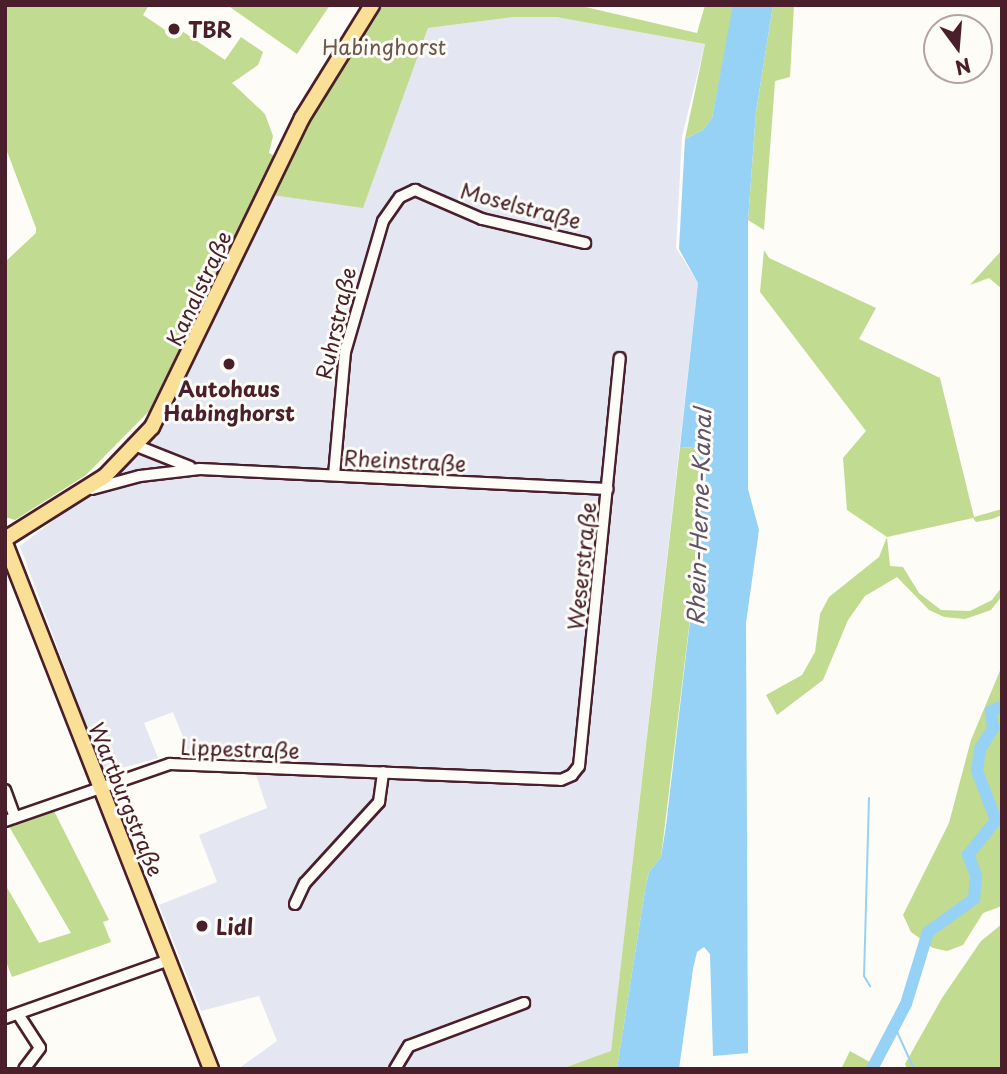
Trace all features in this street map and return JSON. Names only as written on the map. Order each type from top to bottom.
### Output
[{"type":"main road","name":"Kanalstraße","points":[[5,541],[83,492],[123,461],[167,403],[302,118],[372,5]]},
{"type":"main road","name":"Wartburgstraße","points":[[5,541],[211,1069]]},
{"type":"street","name":"Moselstraße","points":[[407,191],[482,219],[585,243]]},
{"type":"street","name":"Ruhrstraße","points":[[334,475],[339,387],[361,288],[383,221],[407,191]]},
{"type":"street","name":"Weserstraße","points":[[572,775],[579,766],[620,358]]},
{"type":"street","name":"Rheinstraße","points":[[137,446],[165,460],[200,470]]},
{"type":"street","points":[[123,461],[127,470],[140,476]]},
{"type":"street","name":"Rheinstraße","points":[[83,492],[140,476],[200,470],[608,489]]},
{"type":"street","name":"Lippestraße","points":[[10,819],[170,764],[561,780],[572,775]]},
{"type":"street","points":[[295,904],[305,883],[379,802],[383,772]]},
{"type":"street","points":[[5,790],[10,819]]},
{"type":"street","points":[[5,1018],[169,960]]},
{"type":"street","points":[[395,1069],[409,1046],[524,1003]]},
{"type":"street","points":[[18,1014],[40,1048],[24,1069]]},
{"type":"shaded area","points":[[514,17],[556,17],[705,44],[682,136],[676,248],[698,283],[611,1052],[560,1069],[238,1069],[277,1041],[259,996],[201,1011],[159,905],[217,882],[199,835],[267,808],[256,775],[261,759],[185,756],[185,742],[173,712],[144,723],[158,758],[104,773],[20,546],[131,461],[158,429],[272,195],[363,207],[428,28]]},
{"type":"green space","points":[[5,5],[149,5],[143,15],[177,38],[182,31],[225,60],[241,37],[263,52],[258,65],[232,83],[265,114],[273,136],[269,153],[277,157],[161,399],[86,475],[15,520],[5,517],[5,262],[36,233],[36,228],[5,146]]},
{"type":"green space","points":[[227,5],[330,5],[297,54]]},
{"type":"green space","name":"Habinghorst","points":[[380,5],[577,5],[697,33],[705,5],[734,5],[712,118],[703,130],[685,139],[705,44],[556,17],[514,17],[428,28],[363,208],[272,195],[312,111]]},
{"type":"green space","points":[[773,5],[794,5],[790,77],[775,81],[764,230],[748,220],[756,112]]},
{"type":"green space","points":[[764,250],[769,258],[876,308],[859,339],[940,378],[974,517],[1002,509],[1002,515],[976,522],[973,518],[887,537],[847,510],[843,458],[866,431],[760,292]]},
{"type":"green space","points":[[1002,250],[1002,289],[989,278],[970,285]]},
{"type":"green space","points":[[680,447],[694,448],[703,467],[695,578],[661,857],[649,872],[645,890],[617,1069],[561,1069],[611,1051]]},
{"type":"green space","points":[[887,537],[890,566],[903,567],[919,593],[941,610],[970,611],[992,600],[1002,587],[1002,596],[991,610],[965,619],[944,617],[929,610],[897,577],[865,596],[848,620],[823,680],[777,715],[766,695],[802,675],[815,652],[820,614],[829,597],[879,557]]},
{"type":"green space","points":[[1002,666],[1002,906],[983,913],[963,945],[947,951],[933,948],[911,932],[903,915],[949,823],[971,740]]},
{"type":"green space","points":[[52,807],[109,920],[103,922],[111,942],[12,977],[5,959],[5,884],[39,943],[71,933],[7,823]]},
{"type":"green space","points":[[1002,924],[1002,1069],[907,1069],[905,1064],[942,998],[981,941]]},
{"type":"green space","points":[[850,1051],[882,1069],[841,1069]]},
{"type":"water","points":[[733,5],[773,5],[756,112],[748,220],[748,489],[759,530],[746,623],[748,1053],[713,1056],[710,954],[704,947],[697,952],[693,969],[679,1069],[617,1069],[645,890],[649,872],[661,857],[666,826],[695,578],[703,467],[695,448],[680,447],[698,283],[679,249],[685,139],[703,130],[712,118]]},
{"type":"waterway","points":[[872,1069],[906,1004],[928,932],[974,899],[976,875],[968,855],[996,820],[977,771],[980,749],[993,728],[991,711],[1002,706]]},
{"type":"waterway","points":[[869,798],[864,976],[870,986]]},
{"type":"waterway","points":[[894,1025],[914,1069]]},
{"type":"place","name":"TBR","points":[[174,29]]},
{"type":"place","name":"Autohaus Habinghorst","points":[[229,364]]},
{"type":"place","name":"Lidl","points":[[202,926]]},
{"type":"water label","name":"Rhein-Herne-Kanal","points":[[699,517]]}]
